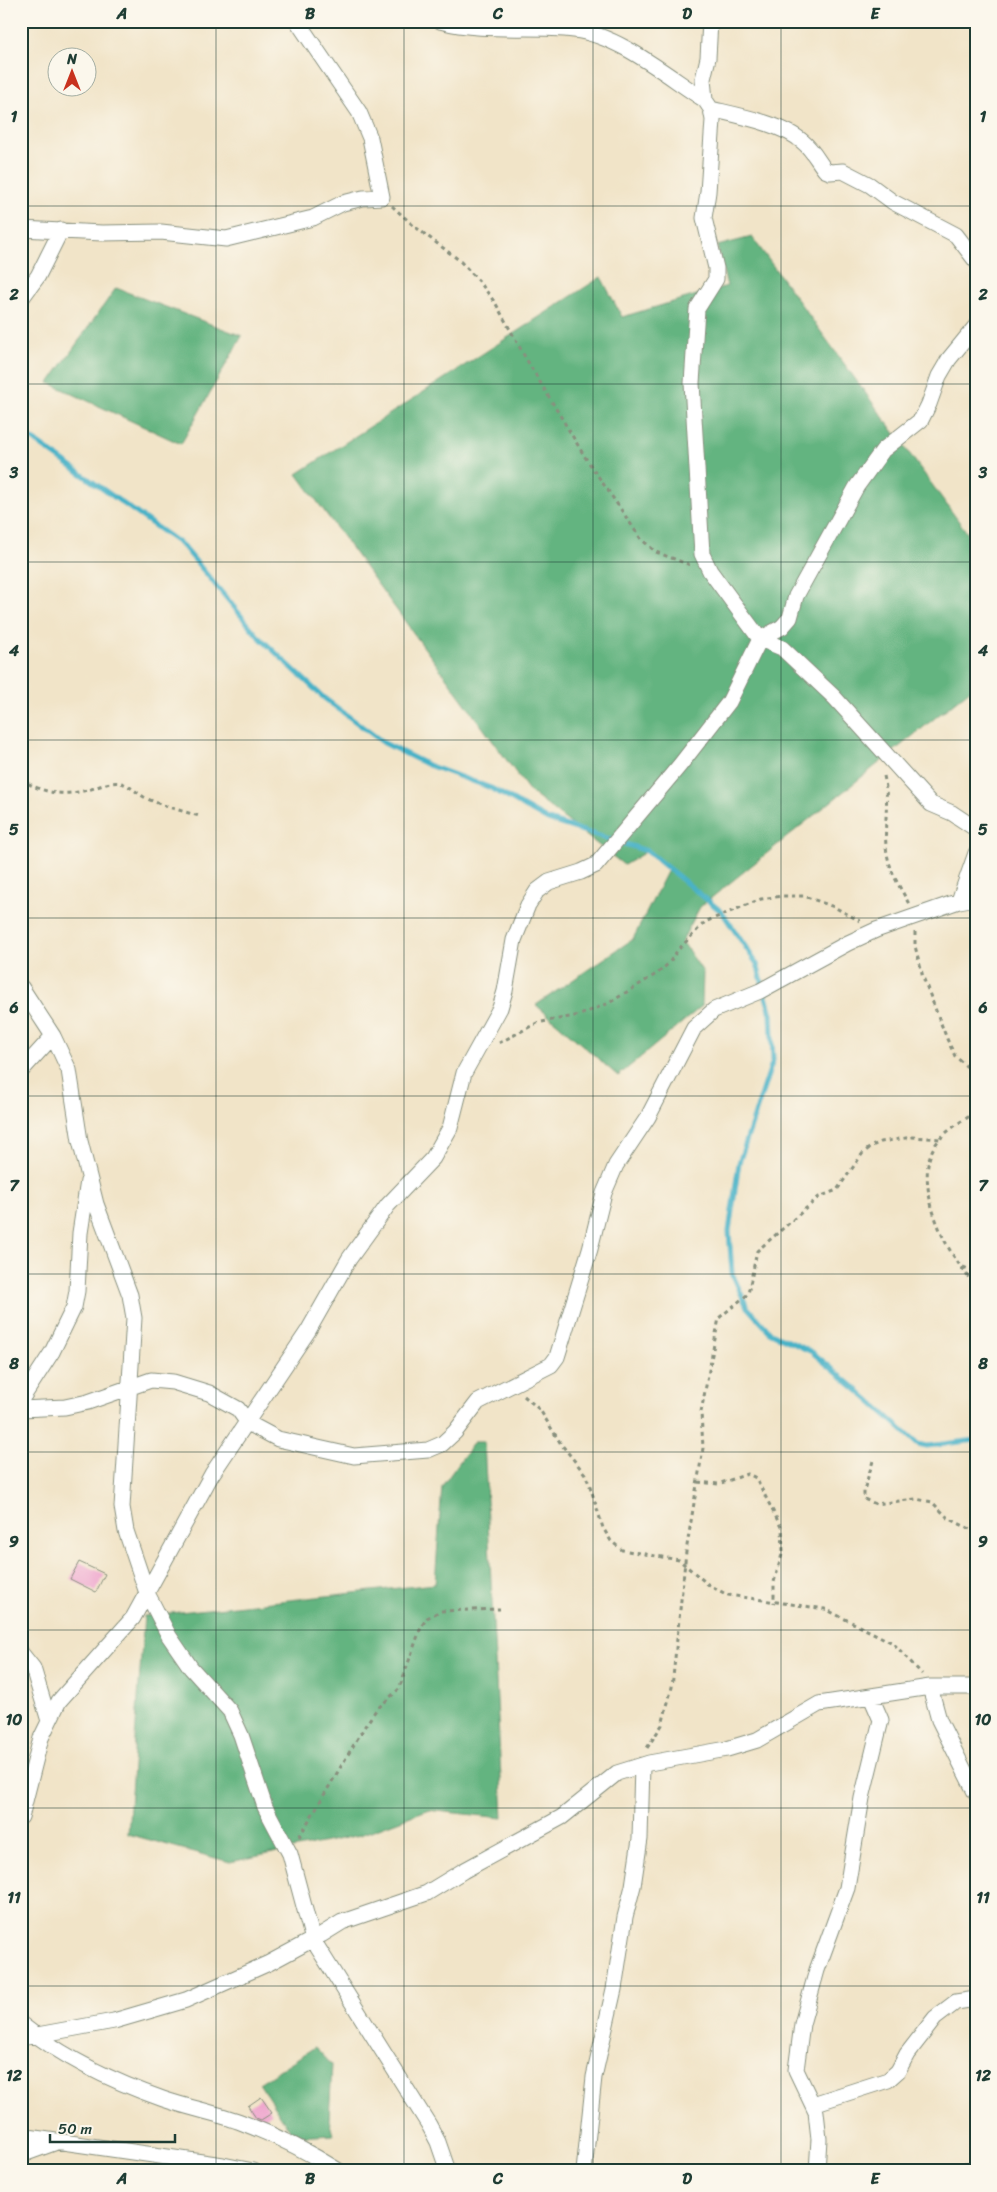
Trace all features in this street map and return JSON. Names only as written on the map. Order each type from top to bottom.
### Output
[{"type":"street","points":[[21,229],[102,233],[161,232],[226,239],[313,218],[343,203],[363,198],[382,197],[370,138],[359,112],[297,21]]},
{"type":"street","points":[[440,21],[464,27],[575,30],[597,35],[626,48],[708,105],[785,131],[803,141],[825,170],[830,172],[841,170],[850,174],[870,185],[893,202],[956,235],[976,261]]},
{"type":"street","points":[[710,21],[708,58],[703,79],[713,120],[710,140],[708,192],[704,218],[716,268],[716,279],[697,309],[692,383],[702,554],[710,571],[760,639],[782,648],[834,697],[931,804],[952,813],[976,829]]},
{"type":"street","points":[[21,299],[38,276],[61,230]]},
{"type":"street","points":[[21,1817],[41,1738],[59,1701],[133,1618],[212,1474],[308,1331],[349,1259],[388,1205],[434,1158],[450,1128],[464,1073],[500,1008],[514,940],[528,905],[536,892],[549,882],[596,865],[680,765],[729,702],[760,639],[782,627],[790,618],[796,596],[857,486],[884,450],[920,420],[939,376],[949,359],[976,326]]},
{"type":"street","points":[[960,901],[976,853]]},
{"type":"street","points":[[21,1409],[66,1407],[88,1402],[151,1380],[173,1382],[209,1393],[238,1409],[248,1423],[278,1439],[354,1456],[428,1450],[442,1444],[455,1432],[478,1402],[551,1365],[557,1357],[590,1249],[604,1192],[616,1165],[648,1117],[694,1028],[714,1010],[760,991],[848,943],[876,930],[960,901],[976,898]]},
{"type":"street","points":[[21,987],[53,1036],[69,1070],[80,1140],[96,1204],[130,1295],[134,1318],[122,1506],[126,1531],[147,1593],[168,1636],[185,1660],[230,1711],[241,1735],[265,1807],[290,1854],[313,1940],[429,2125],[438,2142],[448,2171]]},
{"type":"street","points":[[21,1071],[53,1036]]},
{"type":"street","points":[[21,1400],[52,1352],[74,1307],[77,1291],[81,1224],[89,1176]]},
{"type":"street","points":[[21,1653],[33,1668],[50,1721]]},
{"type":"street","points":[[28,2036],[114,2021],[186,2000],[269,1963],[342,1922],[427,1893],[463,1871],[562,1817],[618,1774],[643,1758],[734,1747],[757,1740],[819,1704],[930,1687],[972,1689]]},
{"type":"street","points":[[930,1687],[939,1720],[976,1794]]},
{"type":"street","points":[[817,2171],[819,2140],[816,2112],[796,2070],[802,2024],[817,1970],[847,1888],[862,1798],[881,1720],[871,1697]]},
{"type":"street","points":[[584,2171],[594,2077],[614,1989],[640,1839],[643,1758]]},
{"type":"street","points":[[813,2104],[888,2080],[898,2071],[907,2054],[935,2018],[956,2002],[976,1999]]},
{"type":"street","points":[[21,2024],[28,2036],[117,2081],[164,2100],[241,2122],[276,2137],[339,2171]]},
{"type":"street","points":[[21,2136],[253,2171]]},
{"type":"street","points":[[21,2155],[55,2142]]},
{"type":"street","points":[[962,2171],[976,2168]]},
{"type":"path","points":[[382,197],[414,226],[459,260],[479,281],[496,304],[525,357],[585,457],[641,539],[656,552],[710,571]]},
{"type":"path","points":[[21,780],[44,792],[66,793],[83,791],[112,782],[122,783],[159,803],[199,816]]},
{"type":"path","points":[[494,1047],[516,1033],[537,1023],[580,1015],[608,1004],[658,974],[705,922],[761,899],[804,896],[834,907],[876,930]]},
{"type":"path","points":[[976,1113],[947,1132],[934,1146],[928,1168],[928,1186],[944,1240],[976,1288]]},
{"type":"path","points":[[643,1758],[662,1725],[672,1687],[685,1566],[703,1448],[701,1412],[720,1318],[748,1294],[756,1251],[819,1197],[837,1190],[863,1154],[872,1146],[881,1142],[912,1137],[941,1139]]},
{"type":"path","points":[[961,1266],[976,1272]]},
{"type":"path","points":[[509,1386],[540,1410],[561,1444],[585,1474],[603,1528],[611,1541],[622,1550],[673,1558],[719,1591],[728,1595],[825,1609],[884,1637],[899,1648],[924,1675],[930,1687]]},
{"type":"path","points":[[873,1461],[864,1490],[864,1499],[876,1504],[916,1499],[932,1502],[948,1518],[976,1532]]},
{"type":"path","points":[[698,1482],[718,1484],[748,1474],[756,1478],[782,1529],[783,1550],[774,1582],[774,1603]]},
{"type":"path","points":[[971,1580],[976,1584]]},
{"type":"path","points":[[290,1854],[309,1817],[336,1776],[365,1726],[376,1710],[399,1689],[421,1627],[428,1618],[440,1611],[500,1609]]},
{"type":"green space","points":[[752,237],[976,545],[976,685],[700,907],[682,941],[703,972],[702,1006],[618,1076],[536,1005],[633,939],[668,870],[647,851],[624,865],[530,792],[297,474],[601,277],[622,317],[727,286],[717,246]]},
{"type":"green space","points":[[116,288],[242,336],[181,444],[49,383]]},
{"type":"green space","points":[[474,1442],[484,1442],[503,1818],[427,1810],[360,1835],[230,1862],[128,1834],[144,1616],[435,1584],[442,1486]]},
{"type":"green space","points":[[315,2047],[332,2065],[329,2120],[333,2135],[294,2137],[259,2083]]},
{"type":"building","points":[[79,1562],[105,1574],[96,1592],[70,1579]]},
{"type":"building","points":[[261,2097],[272,2113],[261,2120],[256,2118],[248,2106]]},
{"type":"waterway","points":[[21,431],[183,546],[258,636],[324,698],[384,743],[428,765],[491,788],[548,820],[647,851],[722,912],[757,964],[771,1014],[773,1060],[739,1163],[729,1231],[732,1273],[747,1307],[771,1333],[812,1352],[918,1444],[927,1446],[976,1440]]}]
